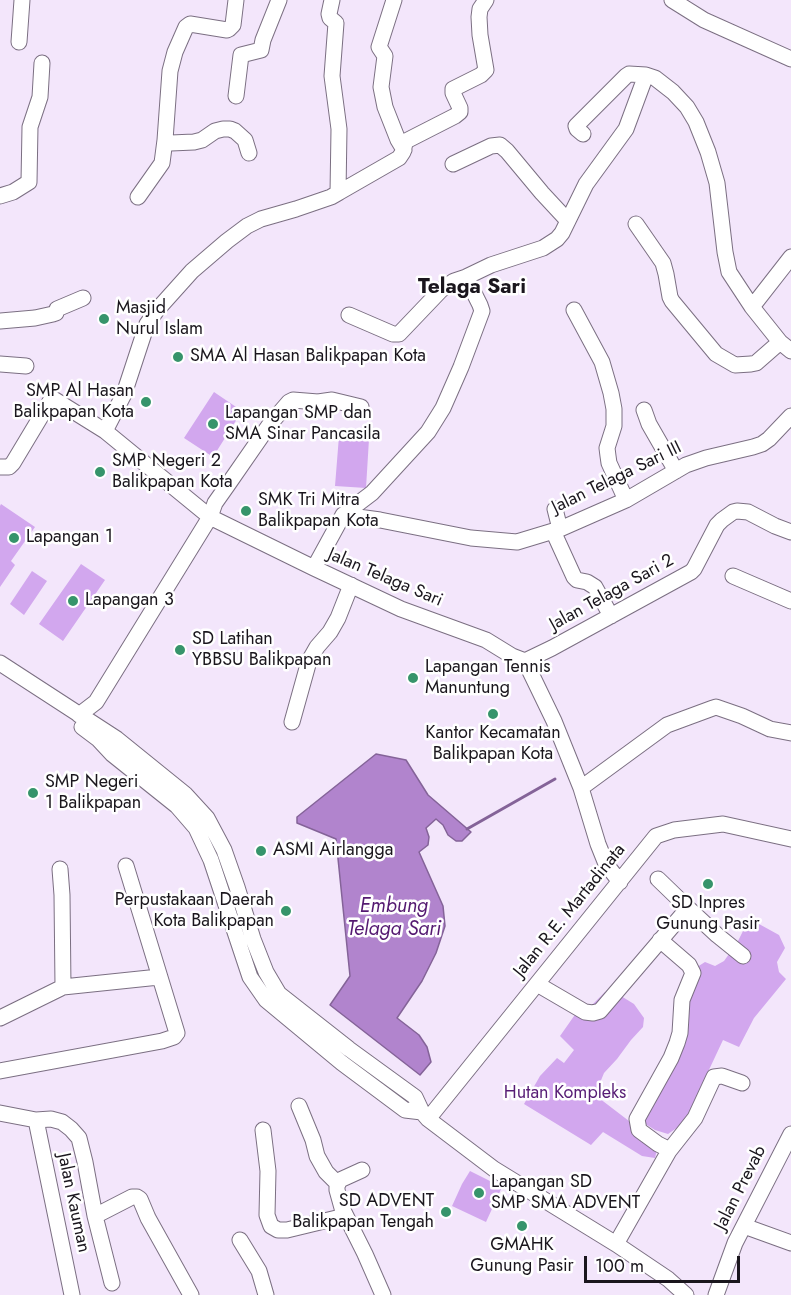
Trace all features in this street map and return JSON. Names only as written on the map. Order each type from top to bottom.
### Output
[{"type":"street","points":[[19,42],[22,0]]},
{"type":"street","points":[[138,197],[162,163],[170,70],[186,27],[190,24],[229,29],[232,25],[236,0]]},
{"type":"street","points":[[236,96],[241,55],[261,50],[279,0]]},
{"type":"street","points":[[332,0],[329,14],[336,23],[332,76],[339,129],[338,193]]},
{"type":"street","points":[[394,0],[379,47],[385,56],[381,87],[385,107],[404,150]]},
{"type":"street","points":[[105,431],[124,394],[147,324],[192,271],[247,226],[261,219],[331,197],[399,158],[408,140],[460,112],[453,89],[484,73],[486,67],[479,17],[480,9],[486,0]]},
{"type":"street","points":[[672,0],[704,20],[791,59]]},
{"type":"street","points":[[0,196],[13,192],[29,182],[30,127],[40,97],[42,63]]},
{"type":"street","points":[[583,134],[576,126],[629,74],[655,78],[673,92],[687,107],[696,122],[708,152],[717,183],[724,252],[729,272],[752,307],[785,347],[751,364],[735,365],[716,354],[670,299],[663,263],[636,224]]},
{"type":"street","points":[[349,315],[393,334],[399,334],[441,290],[454,281],[491,265],[543,248],[557,239],[586,184],[626,129],[646,75]]},
{"type":"street","points":[[165,140],[171,143],[194,142],[202,140],[215,131],[231,129],[246,141],[249,153]]},
{"type":"street","points":[[453,164],[491,146],[500,146],[507,151],[568,221]]},
{"type":"street","points":[[752,307],[791,257]]},
{"type":"street","points":[[314,568],[343,515],[372,494],[428,432],[443,408],[482,311],[466,277]]},
{"type":"street","points":[[0,321],[53,314],[57,309],[83,298]]},
{"type":"street","points":[[574,310],[602,362],[608,383],[614,410],[614,426],[607,448],[609,463],[626,500]]},
{"type":"street","points":[[0,364],[26,366]]},
{"type":"street","name":"Jalan Telaga Sari","points":[[0,467],[4,468],[14,463],[52,398],[105,431],[210,517],[401,609],[486,640],[525,662]]},
{"type":"street","points":[[79,715],[96,702],[210,517],[215,503],[270,424],[289,402],[293,400],[318,402],[332,400],[361,407]]},
{"type":"street","points":[[644,410],[649,424],[676,471]]},
{"type":"street","name":"Jalan Telaga Sari III","points":[[343,515],[471,538],[517,542],[557,530],[626,500],[676,471],[706,458],[762,444],[791,416]]},
{"type":"street","points":[[555,509],[557,530],[574,577],[595,586],[611,616]]},
{"type":"street","name":"Jalan Telaga Sari 2","points":[[525,662],[691,572],[717,525],[733,512],[748,512],[791,532]]},
{"type":"street","points":[[733,576],[791,602]]},
{"type":"street","points":[[292,722],[309,661],[338,618],[351,585]]},
{"type":"street","points":[[525,662],[554,721],[582,788],[606,864],[620,882]]},
{"type":"street","points":[[0,663],[117,739],[185,794],[207,818],[224,850],[253,939],[266,972],[279,994],[415,1097],[425,1116]]},
{"type":"street","points":[[0,669],[81,725],[112,754],[177,806],[196,828],[211,860],[250,977],[266,1000],[342,1063],[405,1110],[425,1116],[494,1169],[616,1244],[668,1279],[686,1295]]},
{"type":"street","points":[[94,724],[96,702]]},
{"type":"street","points":[[582,788],[667,725],[716,707],[770,729],[791,733]]},
{"type":"street","name":"Jalan R.E. Martadinata","points":[[425,1116],[537,984],[656,836],[674,830],[723,824],[791,839]]},
{"type":"street","points":[[0,1071],[162,1041],[176,1035],[177,1031],[126,866]]},
{"type":"street","points":[[60,869],[63,987]]},
{"type":"street","points":[[658,879],[717,935],[743,956]]},
{"type":"street","points":[[537,984],[585,1012],[596,1012],[603,1009],[619,987],[688,908]]},
{"type":"street","points":[[660,940],[689,965],[693,972],[682,1000],[680,1033],[677,1043],[637,1119],[639,1130],[669,1150]]},
{"type":"street","points":[[0,1018],[63,987],[159,978]]},
{"type":"street","points":[[616,1244],[669,1150],[694,1118],[714,1077],[722,1076],[742,1083]]},
{"type":"street","points":[[299,1106],[317,1156],[326,1172],[338,1184]]},
{"type":"street","points":[[0,1113],[62,1122],[79,1138],[112,1283]]},
{"type":"street","name":"Jalan Kauman","points":[[36,1120],[72,1295]]},
{"type":"street","points":[[263,1130],[268,1171],[267,1215],[271,1226],[278,1230],[287,1230],[345,1216]]},
{"type":"street","name":"Jalan Prevab","points":[[716,1295],[735,1244],[790,1137]]},
{"type":"street","points":[[362,1170],[340,1180],[337,1190],[345,1216],[383,1295]]},
{"type":"street","points":[[95,1216],[132,1197],[140,1199],[190,1295]]},
{"type":"street","points":[[744,1226],[791,1243]]},
{"type":"street","points":[[240,1240],[259,1270],[266,1295]]},
{"type":"green space","name":"Lapangan SMP dan SMA Sinar Pancasila","points":[[214,392],[242,411],[213,457],[184,438]]},
{"type":"green space","points":[[339,436],[369,439],[366,488],[335,486]]},
{"type":"green space","name":"Lapangan 1","points":[[1,504],[35,527],[11,561],[15,565],[0,587],[0,506]]},
{"type":"green space","name":"Lapangan 3","points":[[81,564],[105,580],[63,641],[39,624]]},
{"type":"green space","points":[[32,571],[47,581],[24,615],[10,604]]},
{"type":"green space","name":"Hutan Kompleks","points":[[759,924],[779,935],[785,948],[777,962],[779,972],[786,979],[754,1018],[739,1047],[723,1040],[684,1123],[668,1134],[655,1130],[636,1118],[670,1047],[694,969],[705,962],[715,966],[724,961],[743,931],[750,925]]},
{"type":"green space","name":"Hutan Kompleks","points":[[605,992],[621,996],[634,1004],[644,1018],[643,1027],[604,1073],[595,1095],[659,1141],[655,1158],[642,1156],[603,1132],[591,1145],[524,1104],[540,1076],[557,1058],[564,1063],[574,1050],[560,1036],[579,1009],[589,1008]]},
{"type":"green space","name":"Lapangan SD SMP SMA ADVENT","points":[[470,1171],[502,1187],[486,1222],[452,1206]]},
{"type":"water","name":"Embung Telaga Sari","points":[[376,754],[406,760],[428,795],[471,832],[462,841],[456,841],[448,835],[443,825],[436,819],[426,828],[429,837],[428,845],[419,852],[443,906],[445,926],[436,953],[422,981],[397,1018],[419,1035],[427,1047],[431,1062],[420,1075],[330,1005],[350,976],[336,839],[297,823],[297,817]]},
{"type":"waterway","points":[[467,829],[555,779]]},
{"type":"place","name":"Masjid Nurul Islam","points":[[104,319]]},
{"type":"place","name":"SMA Al Hasan Balikpapan Kota","points":[[178,357]]},
{"type":"place","name":"SMP Al Hasan Balikpapan Kota","points":[[146,402]]},
{"type":"place","name":"Lapangan SMP dan SMA Sinar Pancasila","points":[[213,424]]},
{"type":"place","name":"SMP Negeri 2 Balikpapan Kota","points":[[100,472]]},
{"type":"place","name":"SMK Tri Mitra Balikpapan Kota","points":[[246,511]]},
{"type":"place","name":"Lapangan 1","points":[[14,538]]},
{"type":"place","name":"Lapangan 3","points":[[73,601]]},
{"type":"place","name":"SD Latihan YBBSU Balikpapan","points":[[180,650]]},
{"type":"place","name":"Lapangan Tennis Manuntung","points":[[413,678]]},
{"type":"place","name":"Kantor Kecamatan Balikpapan Kota","points":[[493,714]]},
{"type":"place","name":"SMP Negeri 1 Balikpapan","points":[[33,793]]},
{"type":"place","name":"ASMI Airlangga","points":[[261,851]]},
{"type":"place","name":"SD Inpres Gunung Pasir","points":[[708,884]]},
{"type":"place","name":"Perpustakaan Daerah Kota Balikpapan","points":[[286,911]]},
{"type":"place","name":"Lapangan SD SMP SMA ADVENT","points":[[479,1193]]},
{"type":"place","name":"SD ADVENT Balikpapan Tengah","points":[[446,1212]]},
{"type":"place","name":"GMAHK Gunung Pasir","points":[[522,1226]]},
{"type":"district","name":"Telaga Sari","points":[[472,288]]}]
